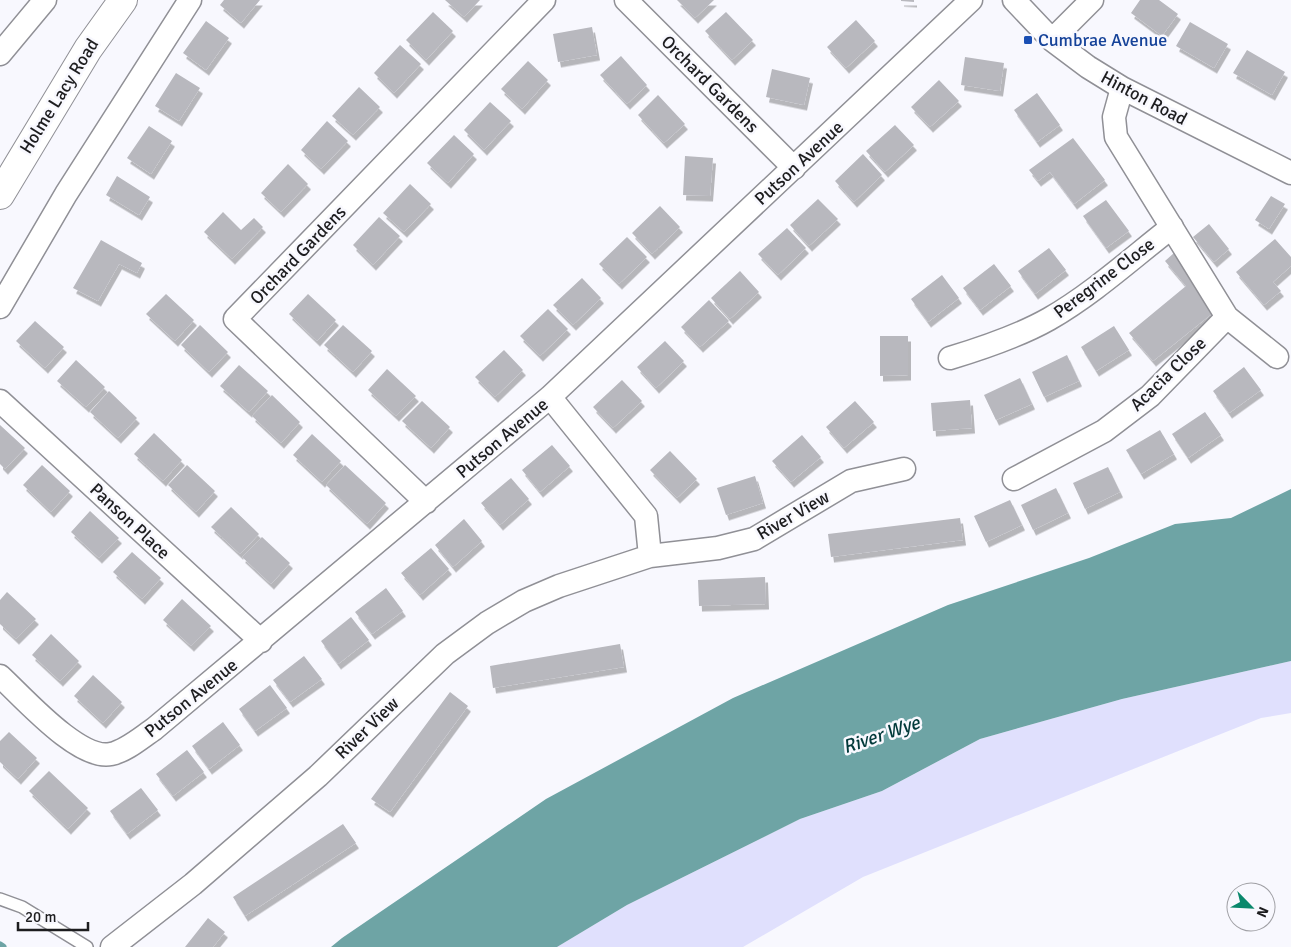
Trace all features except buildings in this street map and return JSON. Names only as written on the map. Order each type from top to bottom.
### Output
[{"type":"street","points":[[0,54],[45,0]]},
{"type":"street","name":"Holme Lacy Road","points":[[0,195],[88,49],[123,0]]},
{"type":"street","points":[[0,307],[66,194],[190,0]]},
{"type":"street","name":"Orchard Gardens","points":[[426,502],[236,319],[544,0]]},
{"type":"street","name":"Orchard Gardens","points":[[626,0],[794,168]]},
{"type":"street","name":"Putson Avenue","points":[[0,676],[71,741],[90,752],[110,754],[154,729],[550,397],[972,0]]},
{"type":"street","name":"Hinton Road","points":[[1014,0],[1052,40],[1088,67],[1122,88],[1291,173]]},
{"type":"street","points":[[1052,40],[1092,0]]},
{"type":"street","points":[[1122,88],[1114,117],[1116,137],[1227,317],[1276,357]]},
{"type":"street","name":"Peregrine Close","points":[[950,358],[988,346],[1048,319],[1092,290],[1172,226]]},
{"type":"street","name":"Acacia Close","points":[[1014,479],[1104,430],[1150,396],[1227,317]]},
{"type":"street","points":[[550,397],[646,516],[650,556]]},
{"type":"street","name":"Panson Place","points":[[0,401],[261,641]]},
{"type":"street","name":"River View","points":[[112,947],[194,884],[318,776],[445,654],[487,623],[524,601],[559,586],[650,556],[718,548],[754,539],[851,481],[904,468]]},
{"type":"lane","points":[[0,899],[22,907],[87,947]]},
{"type":"shaded area","points":[[1291,661],[1291,713],[1261,718],[863,877],[743,947],[557,947],[627,905],[800,819],[882,791],[980,739],[1122,699]]},
{"type":"water","name":"River Wye","points":[[1291,489],[1291,661],[1122,699],[980,739],[882,791],[800,819],[627,905],[557,947],[331,947],[546,799],[733,698],[948,605],[1089,558],[1175,524],[1231,518]]},
{"type":"place","name":"Cumbrae Avenue","points":[[1028,40]]}]
